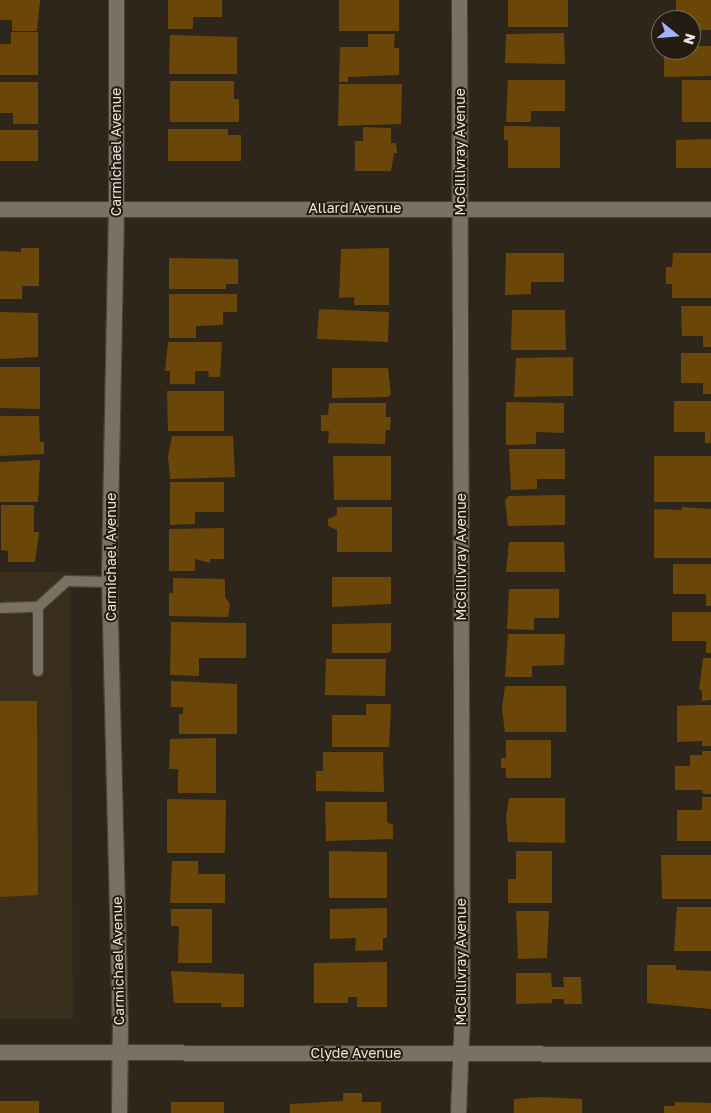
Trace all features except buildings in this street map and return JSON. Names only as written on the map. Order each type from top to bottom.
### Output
[{"type":"street","name":"Carmichael Avenue","points":[[116,0],[116,207],[109,582],[120,1052],[119,1113]]},
{"type":"street","name":"McGillivray Avenue","points":[[458,1113],[460,1053],[459,0]]},
{"type":"street","name":"Allard Avenue","points":[[0,209],[116,207],[711,209]]},
{"type":"street","name":"Clyde Avenue","points":[[0,1052],[711,1054]]},
{"type":"lane","points":[[0,608],[38,607],[67,581],[109,582]]},
{"type":"lane","points":[[38,607],[38,671]]},
{"type":"shaded area","points":[[0,572],[71,572],[73,1019],[0,1019]]}]
